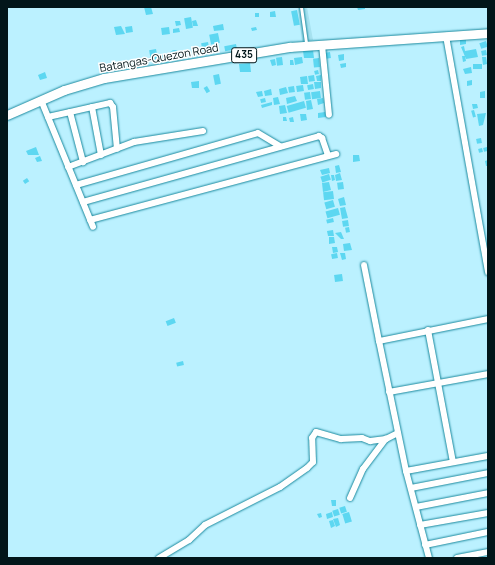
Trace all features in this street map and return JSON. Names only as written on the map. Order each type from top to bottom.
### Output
[{"type":"main road","name":"Batangas-Quezon Road","points":[[7,115],[64,90],[104,78],[307,46],[488,33]]},
{"type":"street","points":[[446,36],[488,272]]},
{"type":"street","points":[[322,45],[329,115]]},
{"type":"street","points":[[41,100],[93,227]]},
{"type":"street","points":[[48,117],[112,104],[117,149]]},
{"type":"street","points":[[92,107],[101,155]]},
{"type":"street","points":[[70,112],[84,162]]},
{"type":"street","points":[[68,166],[84,162],[142,140],[203,131]]},
{"type":"street","points":[[76,185],[258,133],[280,146]]},
{"type":"street","points":[[83,202],[280,146],[321,137],[328,155]]},
{"type":"street","points":[[90,220],[336,154]]},
{"type":"street","points":[[364,265],[406,471],[429,558]]},
{"type":"street","points":[[379,341],[488,319]]},
{"type":"street","points":[[428,330],[453,462]]},
{"type":"street","points":[[389,392],[488,374]]},
{"type":"street","points":[[159,558],[189,540],[205,525],[280,487],[307,468],[313,462],[312,438],[316,432],[341,439],[386,439]]},
{"type":"street","points":[[350,498],[363,469],[386,439],[398,433]]},
{"type":"street","points":[[406,471],[488,456]]},
{"type":"street","points":[[411,488],[488,473]]},
{"type":"street","points":[[416,507],[488,493]]},
{"type":"street","points":[[420,525],[488,513]]},
{"type":"street","points":[[425,544],[488,532]]},
{"type":"street","points":[[457,558],[488,552]]},
{"type":"lane","points":[[301,7],[307,46]]},
{"type":"shaded area","points":[[298,7],[307,7],[313,40],[302,41]]},
{"type":"building","points":[[144,7],[151,7],[153,14],[146,15]]},
{"type":"building","points":[[357,7],[365,7],[365,9],[358,10]]},
{"type":"building","points":[[297,10],[300,25],[294,26],[291,11]]},
{"type":"building","points":[[275,11],[276,17],[270,17],[270,12]]},
{"type":"building","points":[[255,13],[259,13],[259,17],[255,17]]},
{"type":"building","points":[[191,17],[193,28],[186,29],[184,18]]},
{"type":"building","points":[[196,20],[198,26],[193,26],[192,21]]},
{"type":"building","points":[[175,21],[180,21],[181,25],[176,26]]},
{"type":"building","points":[[223,24],[224,30],[214,31],[213,26]]},
{"type":"building","points":[[121,26],[125,34],[116,35],[114,27]]},
{"type":"building","points":[[132,26],[133,32],[126,33],[125,27]]},
{"type":"building","points":[[169,27],[170,34],[162,35],[161,28]]},
{"type":"building","points":[[256,27],[257,30],[252,31],[251,28]]},
{"type":"building","points":[[179,28],[180,32],[173,33],[173,29]]},
{"type":"building","points":[[218,33],[220,43],[211,45],[209,35]]},
{"type":"building","points":[[466,39],[466,44],[460,45],[460,40]]},
{"type":"building","points":[[486,41],[488,47],[481,49],[479,43]]},
{"type":"building","points":[[208,42],[210,53],[203,54],[201,43]]},
{"type":"building","points":[[236,44],[237,49],[225,51],[224,46]]},
{"type":"building","points":[[464,46],[465,51],[476,49],[478,57],[466,59],[461,47]]},
{"type":"building","points":[[156,49],[158,60],[151,61],[149,50]]},
{"type":"building","points":[[172,50],[176,50],[178,54],[176,58],[172,58],[170,56],[170,52]]},
{"type":"building","points":[[313,50],[314,58],[304,58],[303,51]]},
{"type":"building","points":[[486,50],[487,55],[482,56],[481,51]]},
{"type":"building","points":[[330,52],[331,58],[326,59],[325,53]]},
{"type":"building","points":[[169,53],[171,61],[166,63],[164,55]]},
{"type":"building","points":[[344,54],[344,60],[339,61],[338,55]]},
{"type":"building","points":[[163,55],[164,60],[159,61],[158,56]]},
{"type":"building","points":[[462,56],[465,56],[466,61],[463,62]]},
{"type":"building","points":[[282,57],[283,65],[277,66],[276,58]]},
{"type":"building","points":[[302,57],[303,63],[295,65],[294,58]]},
{"type":"building","points":[[482,57],[486,57],[487,64],[483,65]]},
{"type":"building","points":[[319,58],[320,67],[314,68],[313,59]]},
{"type":"building","points":[[275,59],[276,65],[272,66],[270,60]]},
{"type":"building","points":[[290,60],[293,60],[294,65],[290,65]]},
{"type":"building","points":[[250,63],[251,72],[240,72],[239,64]]},
{"type":"building","points":[[346,63],[346,67],[341,68],[340,64]]},
{"type":"building","points":[[473,64],[482,64],[482,69],[473,69]]},
{"type":"building","points":[[471,67],[472,73],[465,74],[463,69]]},
{"type":"building","points":[[318,70],[319,74],[315,75],[314,71]]},
{"type":"building","points":[[45,72],[47,78],[40,80],[38,75]]},
{"type":"building","points":[[219,74],[221,84],[215,85],[213,75]]},
{"type":"building","points":[[314,75],[315,81],[309,82],[308,76]]},
{"type":"building","points":[[321,75],[321,81],[317,81],[316,76]]},
{"type":"building","points":[[307,76],[308,84],[301,84],[300,77]]},
{"type":"building","points":[[472,80],[472,85],[467,86],[467,81]]},
{"type":"building","points":[[199,81],[199,88],[192,88],[191,82]]},
{"type":"building","points":[[314,82],[321,82],[321,88],[315,89]]},
{"type":"building","points":[[313,84],[314,89],[308,90],[307,85]]},
{"type":"building","points":[[303,85],[304,91],[297,92],[296,86]]},
{"type":"building","points":[[207,86],[210,91],[207,93],[204,88]]},
{"type":"building","points":[[294,86],[295,92],[289,93],[288,87]]},
{"type":"building","points":[[286,87],[288,93],[280,95],[279,89]]},
{"type":"building","points":[[271,89],[272,95],[265,96],[264,91]]},
{"type":"building","points":[[262,91],[263,96],[258,97],[256,92]]},
{"type":"building","points":[[320,91],[321,98],[312,99],[311,92]]},
{"type":"building","points":[[485,91],[485,98],[480,98],[480,92]]},
{"type":"building","points":[[310,92],[311,99],[305,100],[304,93]]},
{"type":"building","points":[[295,96],[297,101],[287,104],[286,98]]},
{"type":"building","points":[[278,97],[280,104],[274,105],[273,98]]},
{"type":"building","points":[[265,98],[266,102],[261,103],[260,99]]},
{"type":"building","points":[[323,98],[324,103],[318,105],[317,99]]},
{"type":"building","points":[[311,100],[313,109],[307,110],[306,101]]},
{"type":"building","points":[[304,101],[306,108],[289,113],[287,106]]},
{"type":"building","points":[[272,102],[272,105],[262,108],[261,105]]},
{"type":"building","points":[[472,104],[477,104],[478,108],[473,109]]},
{"type":"building","points":[[285,105],[287,113],[280,114],[279,106]]},
{"type":"building","points":[[474,110],[476,117],[473,118],[471,111]]},
{"type":"building","points":[[325,112],[326,117],[318,118],[318,113]]},
{"type":"building","points":[[486,113],[483,125],[479,126],[477,114]]},
{"type":"building","points":[[300,114],[306,114],[307,120],[301,121]]},
{"type":"building","points":[[283,117],[286,117],[287,121],[283,121]]},
{"type":"building","points":[[293,117],[294,122],[290,122],[289,118]]},
{"type":"building","points":[[481,138],[482,143],[477,144],[476,139]]},
{"type":"building","points":[[36,147],[39,155],[28,155],[26,151]]},
{"type":"building","points":[[487,147],[488,151],[484,152],[483,148]]},
{"type":"building","points":[[482,148],[483,152],[479,153],[478,149]]},
{"type":"building","points":[[353,155],[359,155],[360,161],[353,162]]},
{"type":"building","points":[[40,156],[42,161],[37,162],[35,158]]},
{"type":"building","points":[[488,160],[488,166],[486,166],[485,161]]},
{"type":"building","points":[[339,165],[341,172],[336,173],[335,166]]},
{"type":"building","points":[[329,168],[330,173],[322,175],[320,170]]},
{"type":"building","points":[[340,173],[342,180],[336,181],[335,175]]},
{"type":"building","points":[[329,174],[331,180],[322,182],[320,177]]},
{"type":"building","points":[[331,175],[334,175],[335,180],[332,181]]},
{"type":"building","points":[[27,178],[29,181],[25,184],[23,181]]},
{"type":"building","points":[[329,182],[331,190],[323,192],[322,183]]},
{"type":"building","points":[[343,182],[344,189],[338,190],[337,183]]},
{"type":"building","points":[[333,191],[334,199],[324,200],[323,192]]},
{"type":"building","points":[[344,197],[346,205],[340,206],[338,199]]},
{"type":"building","points":[[333,200],[335,207],[326,209],[324,202]]},
{"type":"building","points":[[345,207],[348,218],[342,219],[340,208]]},
{"type":"building","points":[[338,208],[340,215],[327,218],[326,212]]},
{"type":"building","points":[[333,218],[334,222],[327,224],[326,220]]},
{"type":"building","points":[[348,220],[349,226],[343,227],[342,221]]},
{"type":"building","points":[[349,227],[350,232],[346,233],[345,228]]},
{"type":"building","points":[[333,230],[334,236],[328,236],[327,231]]},
{"type":"building","points":[[341,232],[344,239],[341,239],[335,233]]},
{"type":"building","points":[[329,237],[334,237],[335,243],[329,244]]},
{"type":"building","points":[[350,243],[352,250],[344,251],[343,244]]},
{"type":"building","points":[[332,247],[337,247],[338,252],[333,253]]},
{"type":"building","points":[[337,253],[338,258],[332,259],[331,254]]},
{"type":"building","points":[[340,253],[345,253],[346,259],[342,260]]},
{"type":"building","points":[[342,274],[343,281],[335,282],[334,275]]},
{"type":"building","points":[[174,318],[176,323],[168,326],[166,321]]},
{"type":"building","points":[[183,361],[184,365],[177,367],[176,363]]},
{"type":"building","points":[[331,500],[336,500],[336,506],[332,506]]},
{"type":"building","points":[[345,506],[347,512],[341,514],[339,508]]},
{"type":"building","points":[[338,509],[340,515],[334,517],[332,511]]},
{"type":"building","points":[[332,512],[333,517],[327,519],[326,514]]},
{"type":"building","points":[[349,512],[352,522],[345,524],[342,514]]},
{"type":"building","points":[[321,513],[322,517],[319,518],[317,514]]},
{"type":"building","points":[[338,518],[340,525],[336,527],[333,519]]},
{"type":"building","points":[[333,520],[335,526],[331,528],[329,521]]}]
